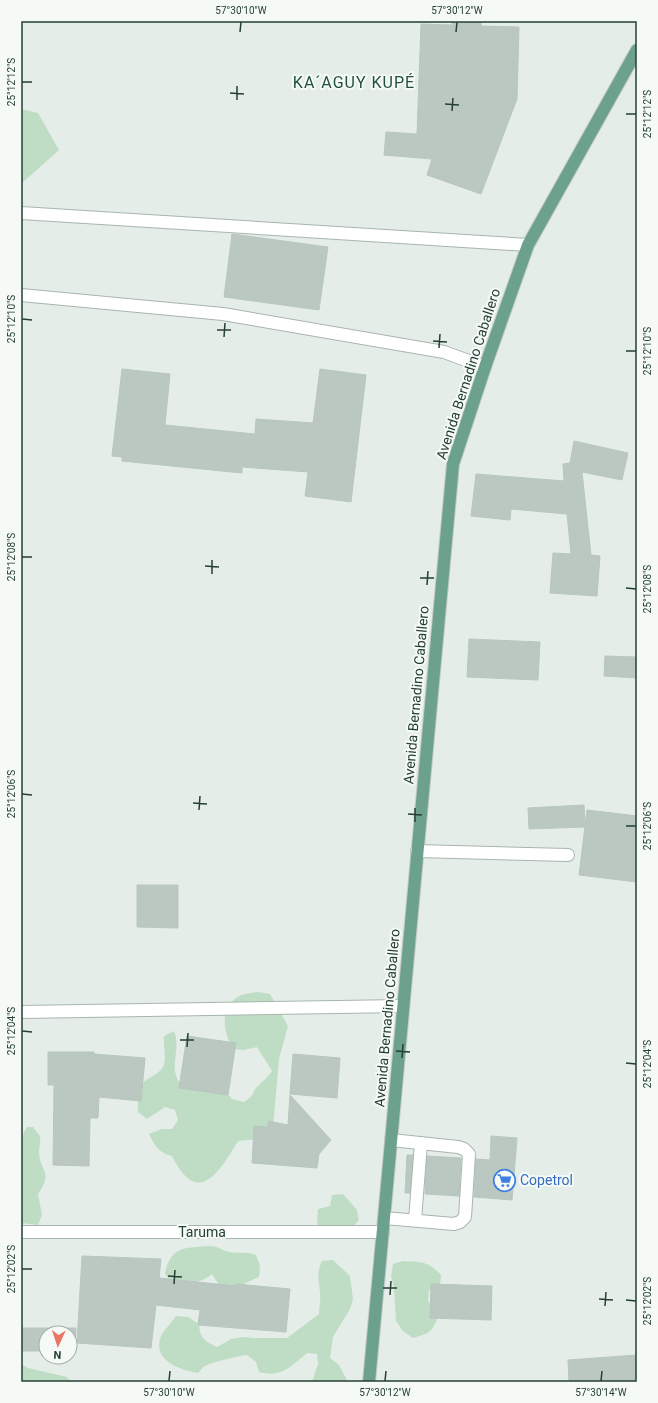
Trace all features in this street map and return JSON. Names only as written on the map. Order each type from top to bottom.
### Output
[{"type":"main road","name":"Avenida Bernadino Caballero","points":[[369,1382],[453,464],[485,366],[528,245],[637,50]]},
{"type":"street","points":[[21,213],[528,245]]},
{"type":"street","points":[[21,295],[224,314],[444,352],[485,366]]},
{"type":"street","points":[[417,851],[568,855]]},
{"type":"street","points":[[21,1012],[403,1006]]},
{"type":"street","points":[[384,1218],[454,1224],[465,1218],[469,1154],[464,1149],[458,1147],[391,1140]]},
{"type":"street","points":[[415,1220],[421,1143]]},
{"type":"street","name":"Taruma","points":[[21,1232],[382,1232]]},
{"type":"green space","points":[[21,109],[38,113],[59,150],[21,184]]},
{"type":"green space","points":[[258,992],[270,994],[288,1026],[279,1059],[273,1128],[269,1138],[238,1141],[224,1163],[208,1180],[200,1182],[191,1180],[182,1172],[172,1156],[164,1153],[158,1148],[149,1134],[162,1129],[172,1129],[178,1120],[175,1110],[165,1107],[147,1119],[138,1112],[139,1090],[146,1080],[163,1067],[165,1060],[164,1036],[174,1031],[176,1038],[175,1071],[181,1085],[225,1091],[232,1099],[244,1102],[248,1099],[272,1071],[257,1047],[244,1050],[233,1049],[227,1037],[225,1016],[227,1009],[236,998]]},
{"type":"green space","points":[[27,1127],[33,1127],[40,1136],[40,1159],[46,1176],[43,1186],[38,1194],[42,1215],[38,1225],[21,1223],[21,1142]]},
{"type":"green space","points":[[343,1194],[357,1210],[359,1220],[351,1229],[319,1231],[317,1221],[318,1209],[330,1206],[332,1195]]},
{"type":"green space","points":[[208,1246],[230,1252],[256,1255],[260,1266],[259,1277],[223,1291],[212,1274],[197,1282],[171,1282],[165,1274],[167,1265],[175,1253],[186,1248]]},
{"type":"green space","points":[[333,1260],[350,1276],[353,1299],[350,1309],[333,1337],[330,1358],[339,1365],[348,1382],[312,1382],[318,1364],[317,1354],[307,1353],[290,1367],[274,1374],[259,1372],[256,1362],[247,1355],[226,1359],[208,1365],[203,1367],[198,1373],[175,1366],[163,1357],[159,1343],[162,1334],[176,1316],[188,1317],[199,1324],[200,1333],[202,1336],[209,1343],[217,1347],[231,1339],[243,1337],[287,1338],[319,1314],[319,1270],[322,1261]]},
{"type":"green space","points":[[403,1261],[424,1263],[432,1267],[441,1275],[440,1286],[429,1290],[428,1300],[437,1319],[435,1324],[428,1332],[413,1338],[403,1331],[396,1321],[394,1287],[391,1276],[393,1264]]},
{"type":"green space","points":[[21,1364],[28,1368],[67,1377],[71,1382],[21,1382]]},
{"type":"building","points":[[452,21],[481,21],[481,26],[519,27],[517,99],[481,194],[427,175],[432,159],[384,155],[386,132],[417,134],[421,24],[452,25]]},
{"type":"building","points":[[232,234],[328,247],[319,310],[224,297]]},
{"type":"building","points":[[122,369],[170,374],[165,425],[255,434],[256,419],[313,423],[320,369],[366,375],[351,502],[305,496],[308,472],[242,467],[242,473],[122,461],[122,457],[112,456]]},
{"type":"building","points":[[574,441],[628,453],[622,480],[582,472],[591,555],[600,556],[597,596],[550,593],[553,553],[571,554],[567,514],[511,509],[510,520],[471,516],[476,474],[564,481],[563,464],[570,463]]},
{"type":"building","points":[[469,639],[540,642],[538,680],[467,677]]},
{"type":"building","points":[[605,656],[637,657],[637,678],[604,676]]},
{"type":"building","points":[[584,805],[585,827],[529,829],[528,808]]},
{"type":"building","points":[[587,810],[637,816],[637,882],[579,875]]},
{"type":"building","points":[[137,885],[178,885],[178,928],[137,927]]},
{"type":"building","points":[[187,1036],[236,1043],[228,1095],[179,1088]]},
{"type":"building","points":[[48,1052],[94,1052],[94,1054],[145,1058],[141,1101],[99,1097],[98,1118],[90,1118],[89,1166],[53,1165],[54,1085],[48,1085]]},
{"type":"building","points":[[293,1054],[340,1058],[337,1098],[290,1094]]},
{"type":"building","points":[[290,1095],[331,1140],[319,1154],[317,1168],[252,1163],[254,1126],[268,1127],[268,1121],[288,1125]]},
{"type":"building","name":"Copetrol","points":[[491,1136],[517,1138],[512,1200],[474,1197],[476,1159],[490,1160]]},
{"type":"building","points":[[407,1155],[413,1155],[410,1193],[405,1193]]},
{"type":"building","points":[[427,1156],[461,1158],[459,1196],[425,1194]]},
{"type":"building","points":[[82,1256],[161,1259],[159,1278],[236,1286],[236,1284],[290,1289],[286,1332],[198,1325],[200,1310],[156,1305],[151,1348],[78,1343]]},
{"type":"building","points":[[431,1284],[492,1286],[491,1320],[430,1318]]},
{"type":"building","points":[[21,1328],[38,1328],[38,1351],[21,1351]]},
{"type":"building","points":[[637,1355],[637,1382],[569,1382],[568,1360]]},
{"type":"place","name":"Copetrol","points":[[504,1180]]},
{"type":"district","name":"KA´AGUY KUPÉ","points":[[354,82]]}]
